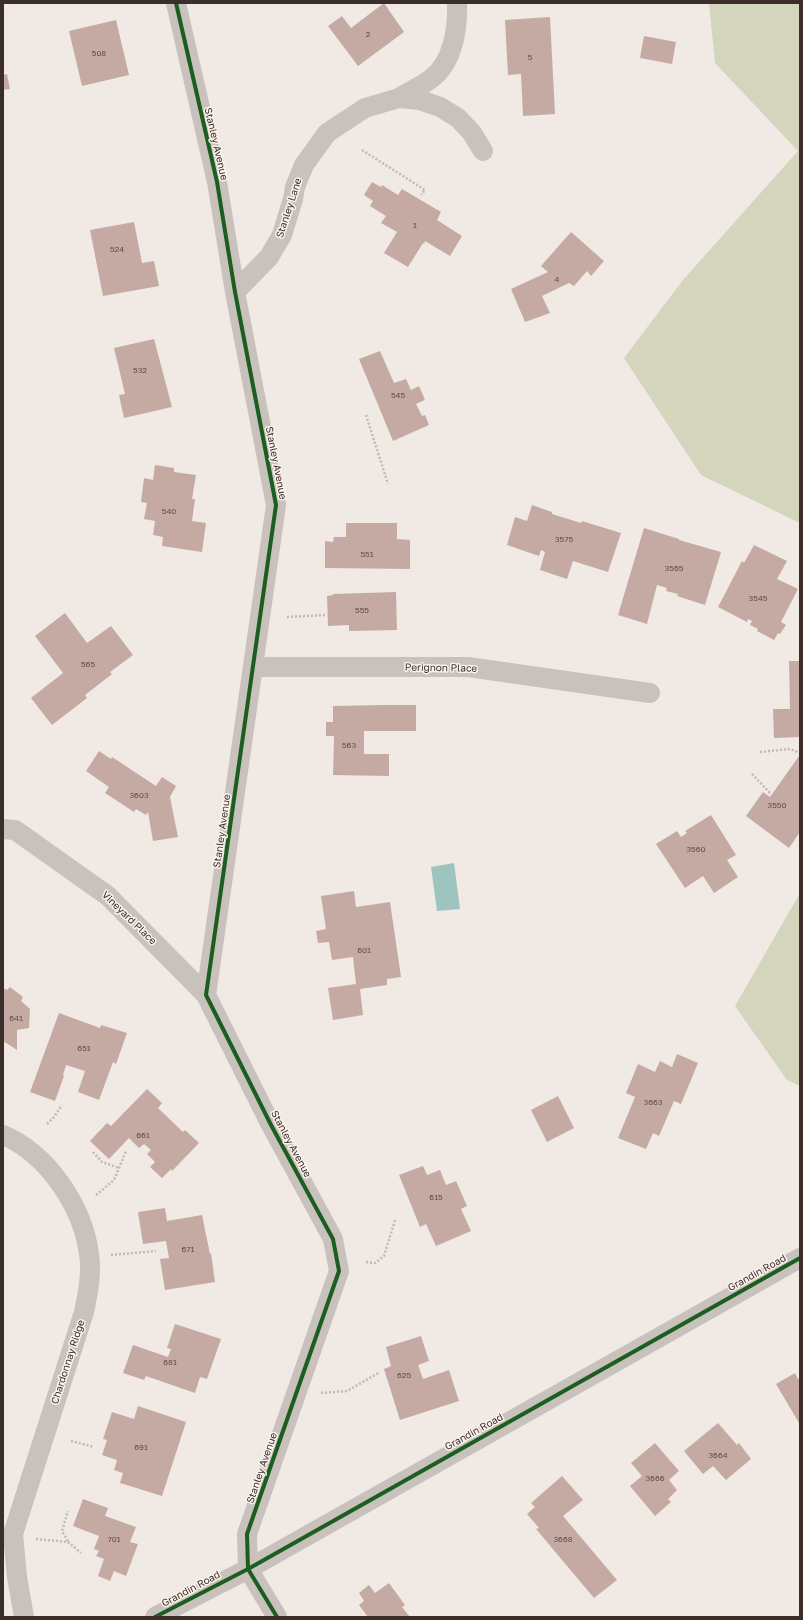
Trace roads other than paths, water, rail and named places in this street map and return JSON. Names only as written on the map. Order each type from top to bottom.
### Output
[{"type":"street","name":"Stanley Avenue","points":[[176,3],[217,182],[235,292],[276,505],[206,995],[271,1125],[333,1239],[339,1271],[247,1534],[248,1569],[277,1617]]},
{"type":"street","points":[[399,98],[433,78],[446,60],[453,45],[458,12],[457,3]]},
{"type":"street","name":"Stanley Lane","points":[[235,292],[269,257],[282,235],[293,199],[294,187],[304,165],[327,133],[365,108],[399,98],[420,100],[440,107],[458,118],[472,133],[483,151]]},
{"type":"street","name":"Perignon Place","points":[[254,667],[468,667],[650,693]]},
{"type":"street","name":"Vineyard Place","points":[[4,824],[15,830],[108,896],[206,995]]},
{"type":"street","name":"Chardonnay Ridge","points":[[3,1135],[15,1140],[33,1152],[59,1180],[73,1206],[84,1232],[90,1255],[89,1289],[84,1312],[13,1534],[17,1577],[24,1617]]},
{"type":"street","name":"Grandin Road","points":[[155,1617],[248,1569],[800,1258]]},
{"type":"water","points":[[454,863],[460,909],[437,911],[431,867]]}]
